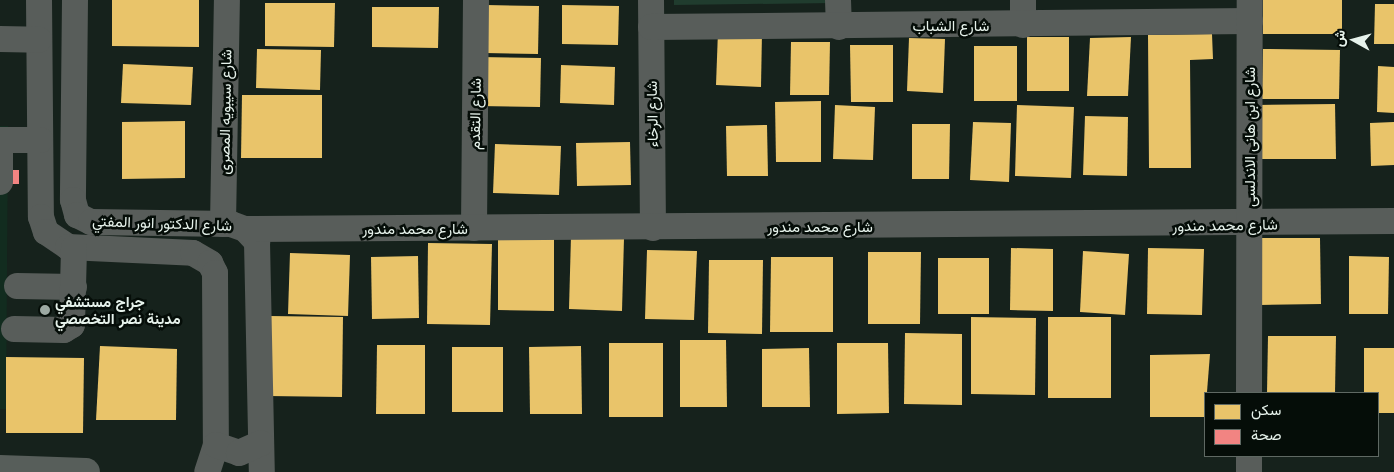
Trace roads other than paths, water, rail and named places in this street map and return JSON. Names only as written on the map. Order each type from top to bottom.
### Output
[{"type":"main road","points":[[0,469],[86,472]]},
{"type":"street","name":"شارع الدكتور انور المفتي","points":[[39,0],[42,225],[58,244],[74,248],[183,252],[210,263],[216,284],[216,445],[207,472]]},
{"type":"street","name":"شارع الدكتور انور المفتي","points":[[75,0],[73,200],[77,215],[91,222],[234,227],[260,251],[262,472]]},
{"type":"street","name":"شارع سيبويه المصرى","points":[[227,0],[234,227]]},
{"type":"street","name":"شارع التقدم","points":[[474,228],[476,0]]},
{"type":"street","name":"شارع الرخاء","points":[[651,0],[653,228]]},
{"type":"street","points":[[838,0],[838,27]]},
{"type":"street","name":"شارع الشباب","points":[[651,27],[838,27],[1023,13],[1250,11]]},
{"type":"street","name":"شارع ابن هانى الاندلسى","points":[[1249,392],[1250,11]]},
{"type":"street","points":[[0,39],[39,40]]},
{"type":"street","points":[[0,182],[0,140],[40,140]]},
{"type":"street","name":"شارع محمد مندور","points":[[234,227],[653,228],[1249,225],[1394,221]]},
{"type":"street","points":[[14,329],[68,329],[74,321],[74,248]]},
{"type":"street","points":[[17,286],[74,287]]},
{"type":"street","points":[[216,445],[239,452],[261,443]]},
{"type":"street","points":[[1249,457],[1249,472]]},
{"type":"place","name":"جراج مستشفي مدينة نصر التخصصي","points":[[45,310]]}]
